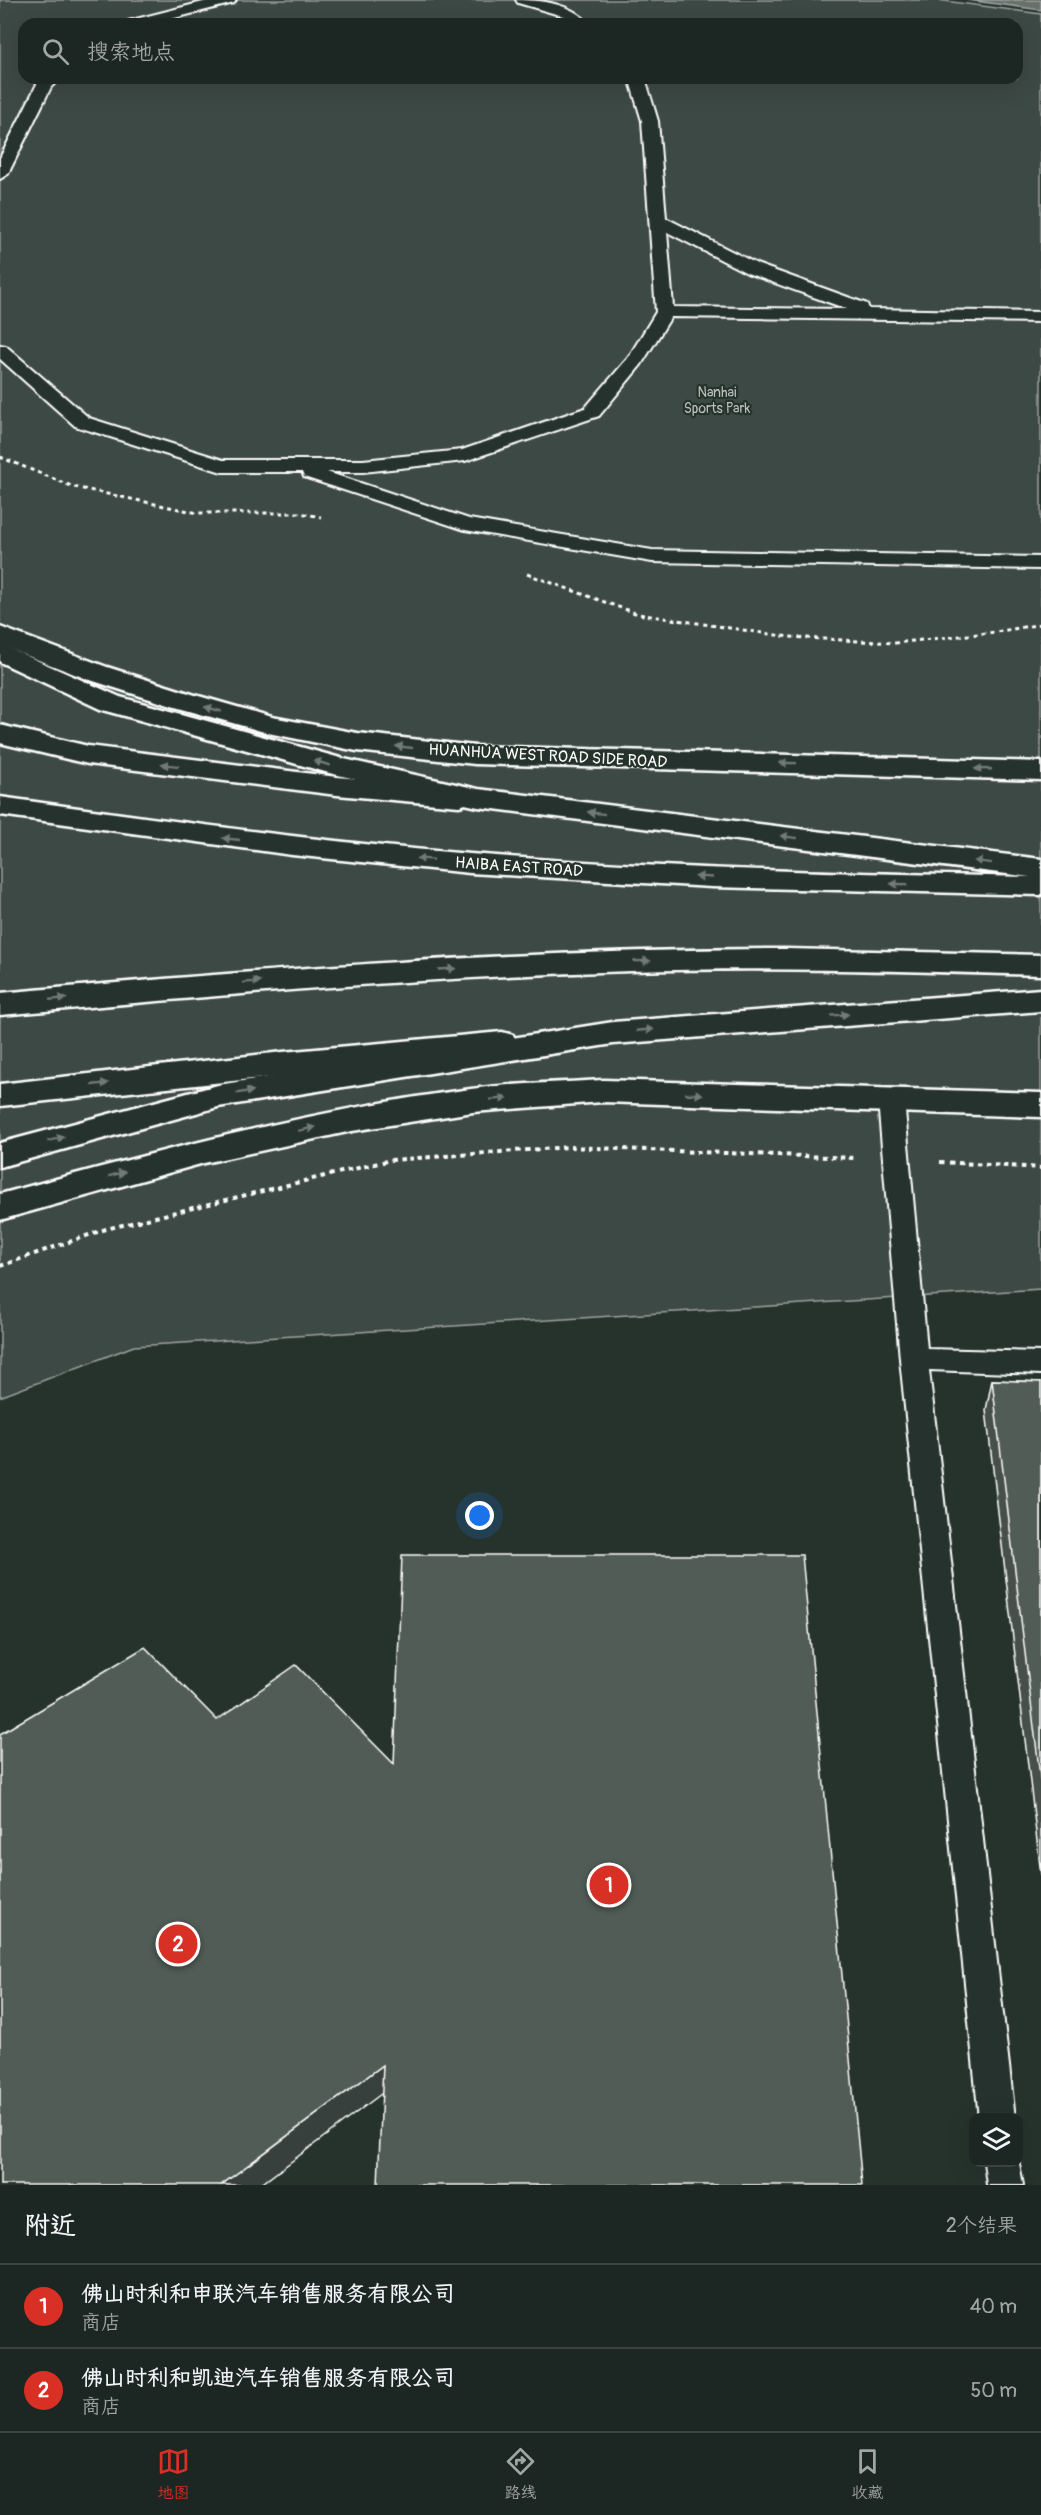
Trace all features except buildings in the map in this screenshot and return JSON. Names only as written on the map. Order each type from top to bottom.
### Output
[{"type":"main road","name":"HUANHUA WEST ROAD SIDE ROAD","points":[[0,635],[97,673],[268,725],[357,742],[475,755],[1041,771]]},
{"type":"main road","points":[[0,652],[110,703],[339,768],[478,798]]},
{"type":"main road","points":[[0,734],[88,755],[337,786],[478,798],[1041,869]]},
{"type":"main road","name":"HAIBA EAST ROAD","points":[[0,806],[222,838],[402,857],[744,880],[1041,887]]},
{"type":"main road","points":[[0,1004],[228,983],[446,969],[622,961],[845,959],[1041,964]]},
{"type":"main road","points":[[0,1095],[283,1063],[613,1032],[1041,1000]]},
{"type":"main road","points":[[0,1155],[218,1096],[613,1032]]},
{"type":"main road","points":[[0,1207],[204,1151],[352,1119],[473,1100],[603,1091],[1041,1106]]},
{"type":"lane","points":[[157,18],[229,0]]},
{"type":"lane","points":[[523,0],[568,13],[574,18]]},
{"type":"lane","points":[[0,174],[45,84]]},
{"type":"lane","points":[[0,350],[82,422],[222,466],[363,466],[465,455],[592,412],[635,361],[665,312],[650,121],[639,84]]},
{"type":"lane","points":[[658,221],[753,269],[881,315]]},
{"type":"lane","points":[[665,312],[1041,317]]},
{"type":"lane","points":[[291,466],[465,524],[652,556],[1041,563]]},
{"type":"lane","points":[[891,1100],[914,1359],[996,2113]]},
{"type":"lane","points":[[914,1359],[1041,1363]]},
{"type":"lane","points":[[1003,2167],[1005,2185]]},
{"type":"path","points":[[0,1266],[106,1229],[391,1160],[569,1146],[1041,1168]]},
{"type":"green space","name":"Nanhai Sports Park","points":[[0,0],[937,0],[1041,14],[1041,1289],[134,1346],[0,1397]]},
{"type":"shaded area","points":[[967,0],[1041,0],[1041,10]]},
{"type":"place","name":"佛山时利和申联汽车销售服务有限公司","points":[[609,1885]]},
{"type":"place","name":"佛山时利和凯迪汽车销售服务有限公司","points":[[178,1944]]}]
